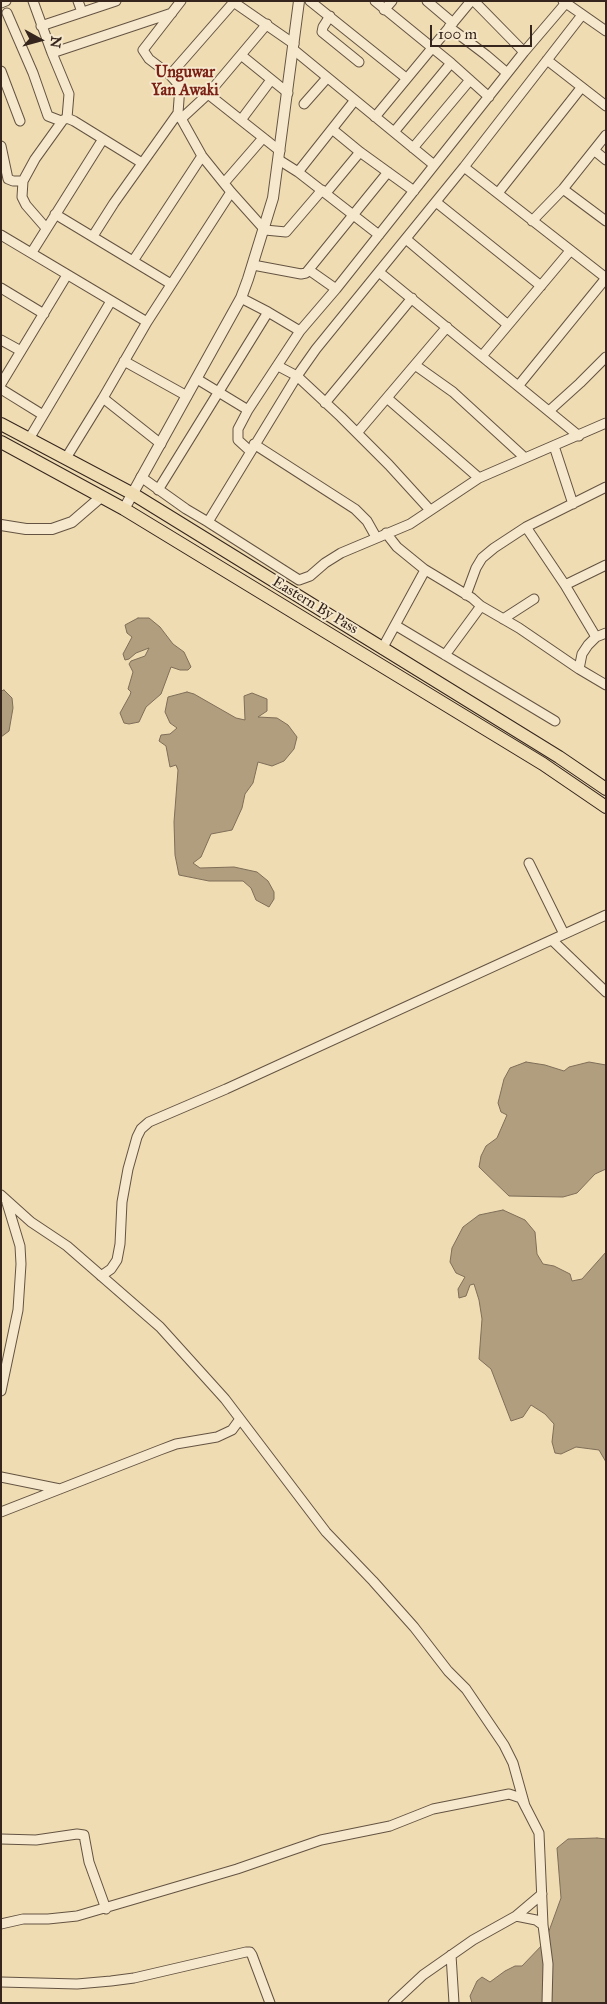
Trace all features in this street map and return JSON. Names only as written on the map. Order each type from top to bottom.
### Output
[{"type":"main road","name":"Eastern By Pass","points":[[1,424],[132,494],[559,757],[606,789]]},
{"type":"main road","name":"Eastern By Pass","points":[[1,442],[43,463],[124,509],[543,764],[606,807]]},
{"type":"street","points":[[1,3],[6,1]]},
{"type":"street","points":[[33,1],[68,94],[64,120],[23,181],[22,197],[26,205],[46,228]]},
{"type":"street","points":[[78,1],[82,12]]},
{"type":"street","points":[[41,26],[116,1]]},
{"type":"street","points":[[181,1],[143,50],[149,59],[170,75],[181,88],[179,116],[202,156],[264,230],[286,232],[360,152]]},
{"type":"street","points":[[124,509],[241,298],[253,265],[273,198],[300,1]]},
{"type":"street","points":[[375,1],[489,96]]},
{"type":"street","points":[[384,10],[392,1]]},
{"type":"street","points":[[427,1],[451,25],[507,74]]},
{"type":"street","points":[[375,117],[472,1],[524,52]]},
{"type":"street","points":[[170,75],[233,2],[267,24],[328,78],[434,165]]},
{"type":"street","points":[[314,2],[406,78]]},
{"type":"street","points":[[376,537],[367,521],[355,508],[238,440],[238,429],[248,410],[300,331],[336,289],[564,2],[606,31]]},
{"type":"street","points":[[7,13],[33,74],[48,116],[64,120],[103,139],[142,163]]},
{"type":"street","points":[[52,53],[172,13]]},
{"type":"street","points":[[208,522],[252,448],[316,349],[464,168],[582,15]]},
{"type":"street","points":[[330,16],[322,32],[359,62]]},
{"type":"street","points":[[93,236],[142,163],[179,116],[208,94],[267,24]]},
{"type":"street","points":[[241,55],[288,93]]},
{"type":"street","points":[[547,60],[606,106]]},
{"type":"street","points":[[394,132],[451,63]]},
{"type":"street","points":[[1,71],[20,121]]},
{"type":"street","points":[[304,104],[328,78]]},
{"type":"street","points":[[241,120],[271,80]]},
{"type":"street","points":[[413,148],[470,80]]},
{"type":"street","points":[[498,194],[581,88]]},
{"type":"street","points":[[208,94],[263,138],[298,172],[379,235]]},
{"type":"street","points":[[298,172],[355,100]]},
{"type":"street","points":[[332,130],[414,191]]},
{"type":"street","points":[[532,221],[595,151],[606,135]]},
{"type":"street","points":[[224,183],[263,138]]},
{"type":"street","points":[[32,252],[103,139]]},
{"type":"street","points":[[1,146],[8,178],[13,181],[23,181]]},
{"type":"street","points":[[595,151],[606,160]]},
{"type":"street","points":[[133,261],[202,156]]},
{"type":"street","points":[[464,168],[606,278],[519,385]]},
{"type":"street","points":[[253,265],[301,274],[309,270],[388,172]]},
{"type":"street","points":[[563,188],[606,221]]},
{"type":"street","points":[[66,458],[147,322],[231,192]]},
{"type":"street","points":[[436,202],[541,286]]},
{"type":"street","points":[[55,214],[171,284]]},
{"type":"street","points":[[1,235],[147,322]]},
{"type":"street","points":[[406,239],[508,325]]},
{"type":"street","points":[[482,356],[570,251]]},
{"type":"street","points":[[309,270],[336,289]]},
{"type":"street","points":[[379,272],[579,436]]},
{"type":"street","points":[[1,384],[67,275]]},
{"type":"street","points":[[1,288],[44,314]]},
{"type":"street","points":[[241,298],[300,331]]},
{"type":"street","points":[[326,402],[412,298]]},
{"type":"street","points":[[29,439],[112,301]]},
{"type":"street","points":[[158,490],[268,312]]},
{"type":"street","points":[[358,433],[447,327]]},
{"type":"street","points":[[1,340],[21,351]]},
{"type":"street","points":[[549,411],[580,384],[606,357]]},
{"type":"street","points":[[124,361],[187,396]]},
{"type":"street","points":[[415,365],[453,392],[524,457]]},
{"type":"street","points":[[278,366],[297,376],[326,402],[389,465],[430,510]]},
{"type":"street","points":[[197,379],[248,410]]},
{"type":"street","points":[[1,389],[43,415]]},
{"type":"street","points":[[103,398],[160,444]]},
{"type":"street","points":[[387,398],[479,478]]},
{"type":"street","points":[[141,477],[158,490],[299,580],[310,576],[325,562],[341,553],[410,524],[479,478],[606,423]]},
{"type":"street","points":[[554,446],[573,504]]},
{"type":"street","points":[[466,595],[476,568],[482,558],[494,548],[526,527],[606,487]]},
{"type":"street","points":[[1,525],[26,529],[52,529],[72,522],[101,497]]},
{"type":"street","points":[[526,527],[565,585],[596,637]]},
{"type":"street","points":[[386,533],[397,547],[424,569],[606,684]]},
{"type":"street","points":[[565,585],[606,565]]},
{"type":"street","points":[[382,649],[424,574],[424,569]]},
{"type":"street","points":[[504,619],[534,599]]},
{"type":"street","points":[[445,655],[481,606]]},
{"type":"street","points":[[395,625],[555,721]]},
{"type":"street","points":[[579,668],[582,654],[596,637],[606,633]]},
{"type":"street","points":[[529,863],[564,934]]},
{"type":"street","points":[[101,1276],[111,1269],[117,1260],[120,1244],[122,1202],[128,1169],[137,1137],[141,1129],[149,1122],[226,1089],[606,915]]},
{"type":"street","points":[[552,940],[606,992]]},
{"type":"street","points":[[4,1198],[31,1222],[49,1232],[67,1246],[160,1327],[225,1399],[326,1532],[374,1581],[448,1671],[466,1689],[507,1751],[513,1763],[525,1806]]},
{"type":"street","points":[[1,1391],[5,1363],[18,1310],[22,1264],[20,1246],[4,1198]]},
{"type":"street","points":[[1,1512],[168,1447],[217,1437],[232,1430],[240,1419]]},
{"type":"street","points":[[1,1477],[60,1489]]},
{"type":"street","points":[[1,1924],[23,1919],[68,1918],[106,1909],[237,1869],[320,1840],[390,1826],[433,1809],[509,1794],[521,1798],[538,1833],[543,1925],[548,1964],[547,2003]]},
{"type":"street","points":[[1,1840],[36,1840],[77,1834],[84,1835],[89,1862],[106,1909]]},
{"type":"street","points":[[393,2003],[413,1982],[474,1940],[516,1916],[542,1894]]},
{"type":"street","points":[[516,1916],[531,1918],[543,1925]]},
{"type":"street","points":[[1,1982],[77,1984],[111,1981],[134,1978],[250,1952],[270,2003]]},
{"type":"street","points":[[451,1955],[454,2003]]},
{"type":"shaded area","points":[[138,618],[149,618],[160,627],[173,644],[184,652],[191,667],[188,670],[180,670],[171,667],[161,694],[146,707],[139,722],[129,724],[124,723],[120,713],[131,692],[128,689],[133,672],[129,664],[131,661],[145,656],[149,648],[125,660],[123,654],[132,637],[127,633],[125,625]]},
{"type":"shaded area","points":[[4,690],[12,698],[13,708],[9,731],[1,737],[1,691]]},
{"type":"shaded area","points":[[187,692],[194,694],[236,718],[245,720],[244,696],[252,693],[267,699],[267,711],[258,717],[277,718],[288,725],[297,737],[294,749],[284,761],[272,766],[258,762],[253,783],[245,794],[242,808],[232,830],[211,834],[201,857],[193,863],[200,868],[234,867],[257,872],[268,881],[274,892],[274,899],[269,907],[256,900],[251,888],[243,881],[209,881],[179,875],[175,855],[174,822],[178,770],[176,765],[170,767],[166,746],[159,741],[161,735],[170,734],[177,728],[170,723],[165,712],[168,697]]},
{"type":"shaded area","points":[[526,1062],[564,1071],[569,1067],[589,1062],[606,1065],[606,1169],[595,1174],[577,1193],[563,1197],[509,1196],[479,1167],[481,1156],[486,1146],[497,1138],[507,1115],[501,1112],[498,1103],[504,1079],[510,1068]]},
{"type":"shaded area","points":[[503,1210],[525,1220],[535,1232],[537,1254],[543,1264],[554,1266],[570,1274],[572,1281],[582,1279],[606,1252],[606,1462],[599,1450],[576,1447],[561,1454],[555,1453],[552,1442],[554,1424],[545,1414],[531,1405],[523,1417],[511,1421],[491,1369],[479,1359],[482,1319],[479,1300],[474,1284],[470,1285],[466,1296],[459,1298],[458,1289],[465,1277],[456,1273],[450,1262],[452,1248],[463,1227],[479,1215]]},
{"type":"shaded area","points":[[568,1839],[606,1839],[606,2003],[472,2003],[470,1996],[477,1981],[482,1977],[490,1982],[515,1966],[522,1966],[545,1942],[561,1898],[557,1848]]},
{"type":"district","name":"Unguwar Yan Awaki","points":[[185,82]]}]
